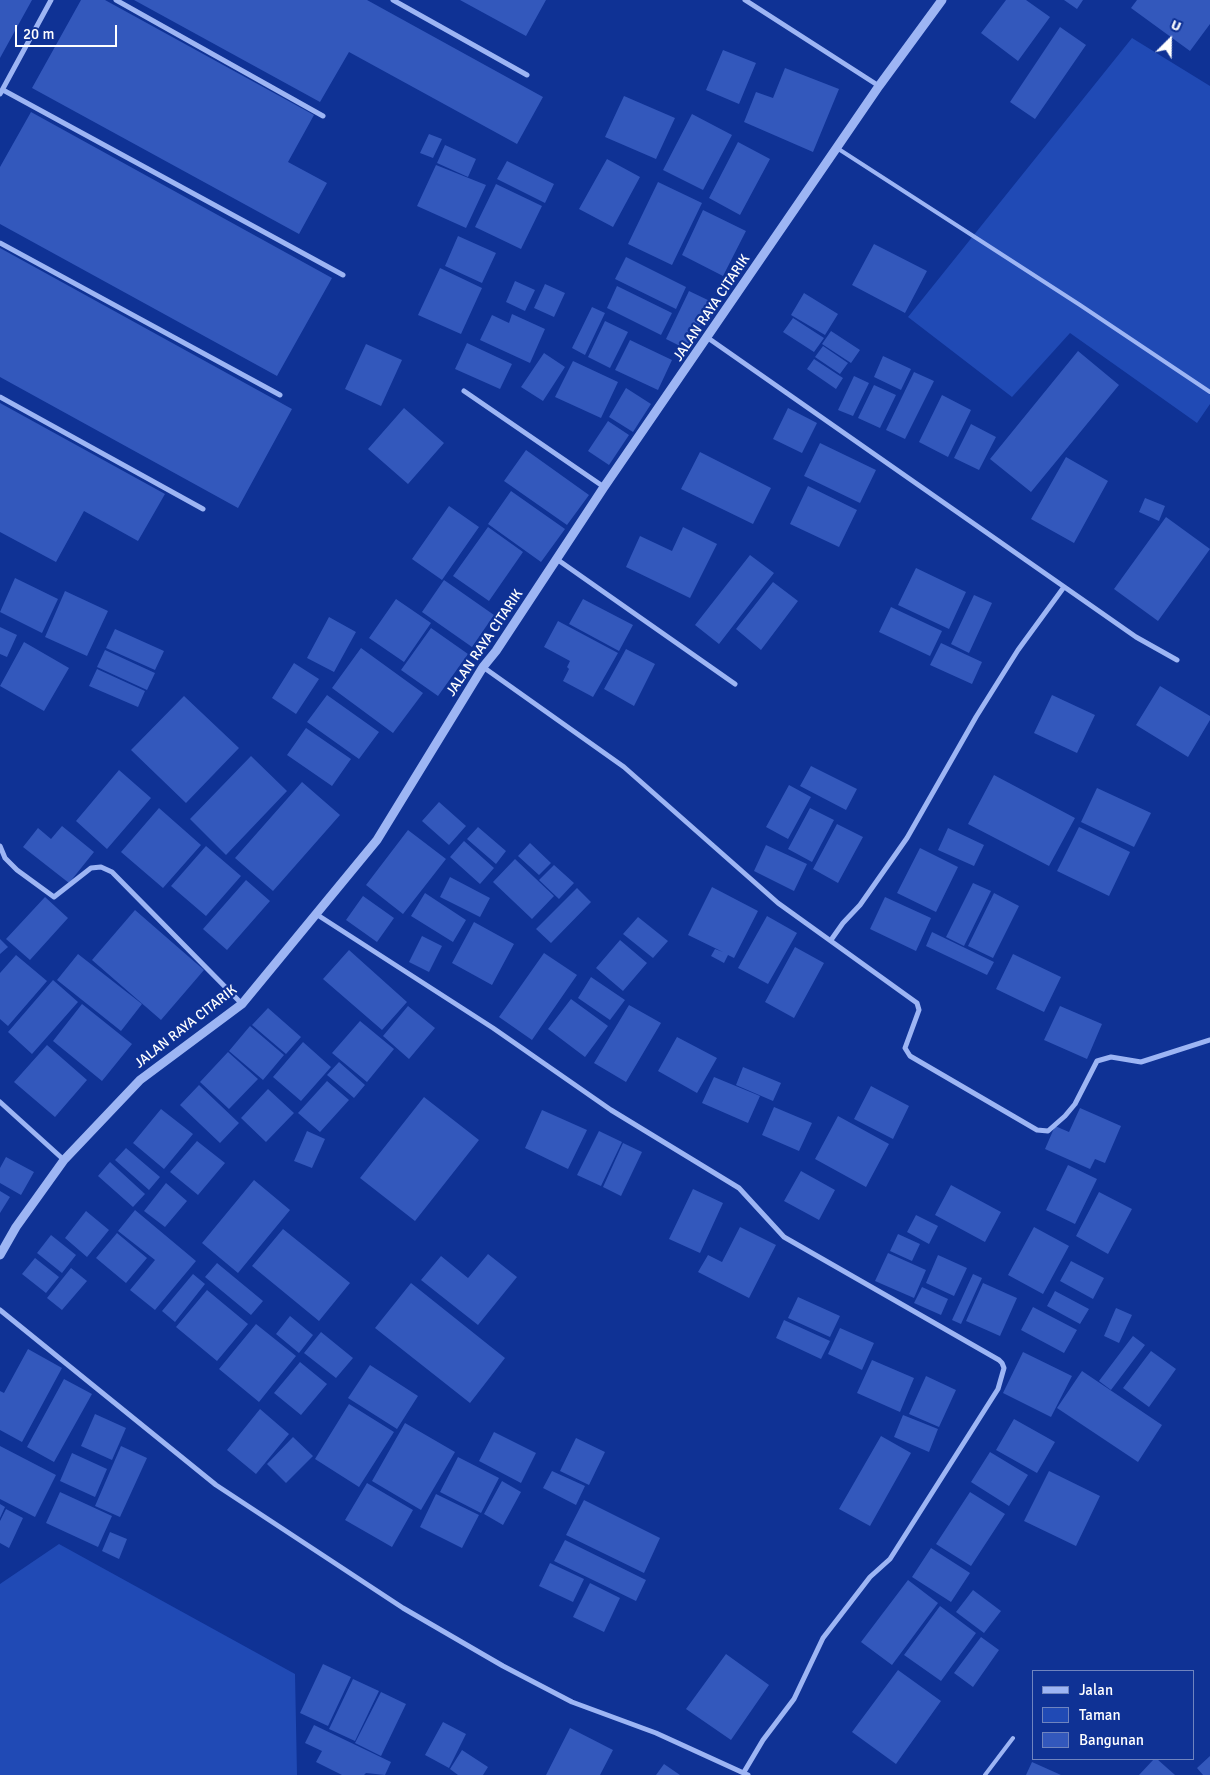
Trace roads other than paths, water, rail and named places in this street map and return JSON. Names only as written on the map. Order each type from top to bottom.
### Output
[{"type":"street","points":[[52,0],[1,92],[343,275]]},
{"type":"street","points":[[116,0],[323,116]]},
{"type":"street","points":[[393,0],[528,75]]},
{"type":"street","points":[[745,0],[880,86]]},
{"type":"street","name":"JALAN RAYA CITARIK","points":[[0,1255],[16,1227],[64,1160],[140,1080],[242,1004],[377,840],[483,667],[558,560],[604,487],[880,86],[942,0]]},
{"type":"street","points":[[0,243],[280,395]]},
{"type":"street","points":[[708,338],[1136,637],[1177,660]]},
{"type":"street","points":[[464,391],[604,487]]},
{"type":"street","points":[[0,397],[202,509]]},
{"type":"street","points":[[558,560],[736,684]]},
{"type":"street","points":[[831,940],[843,923],[860,905],[907,838],[976,717],[1018,650],[1064,587]]},
{"type":"street","points":[[483,667],[624,767],[778,903],[917,1004],[919,1010],[905,1048],[910,1056],[1037,1130],[1048,1131],[1065,1116],[1075,1104],[1097,1062],[1111,1056],[1141,1062],[1210,1040]]},
{"type":"street","points":[[0,846],[5,858],[17,870],[54,897],[93,867],[101,867],[112,872],[242,1004]]},
{"type":"street","points":[[0,1310],[216,1485],[403,1608],[503,1666],[572,1702],[656,1733],[746,1774],[763,1740],[794,1699],[823,1638],[870,1577],[890,1560],[998,1389],[1004,1368],[1002,1363],[784,1237],[739,1188],[611,1110],[493,1028],[316,914]]},
{"type":"street","points":[[0,1102],[64,1160]]},
{"type":"lane","points":[[837,148],[1080,305],[1210,392]]},
{"type":"lane","points":[[985,1775],[1013,1738]]}]
